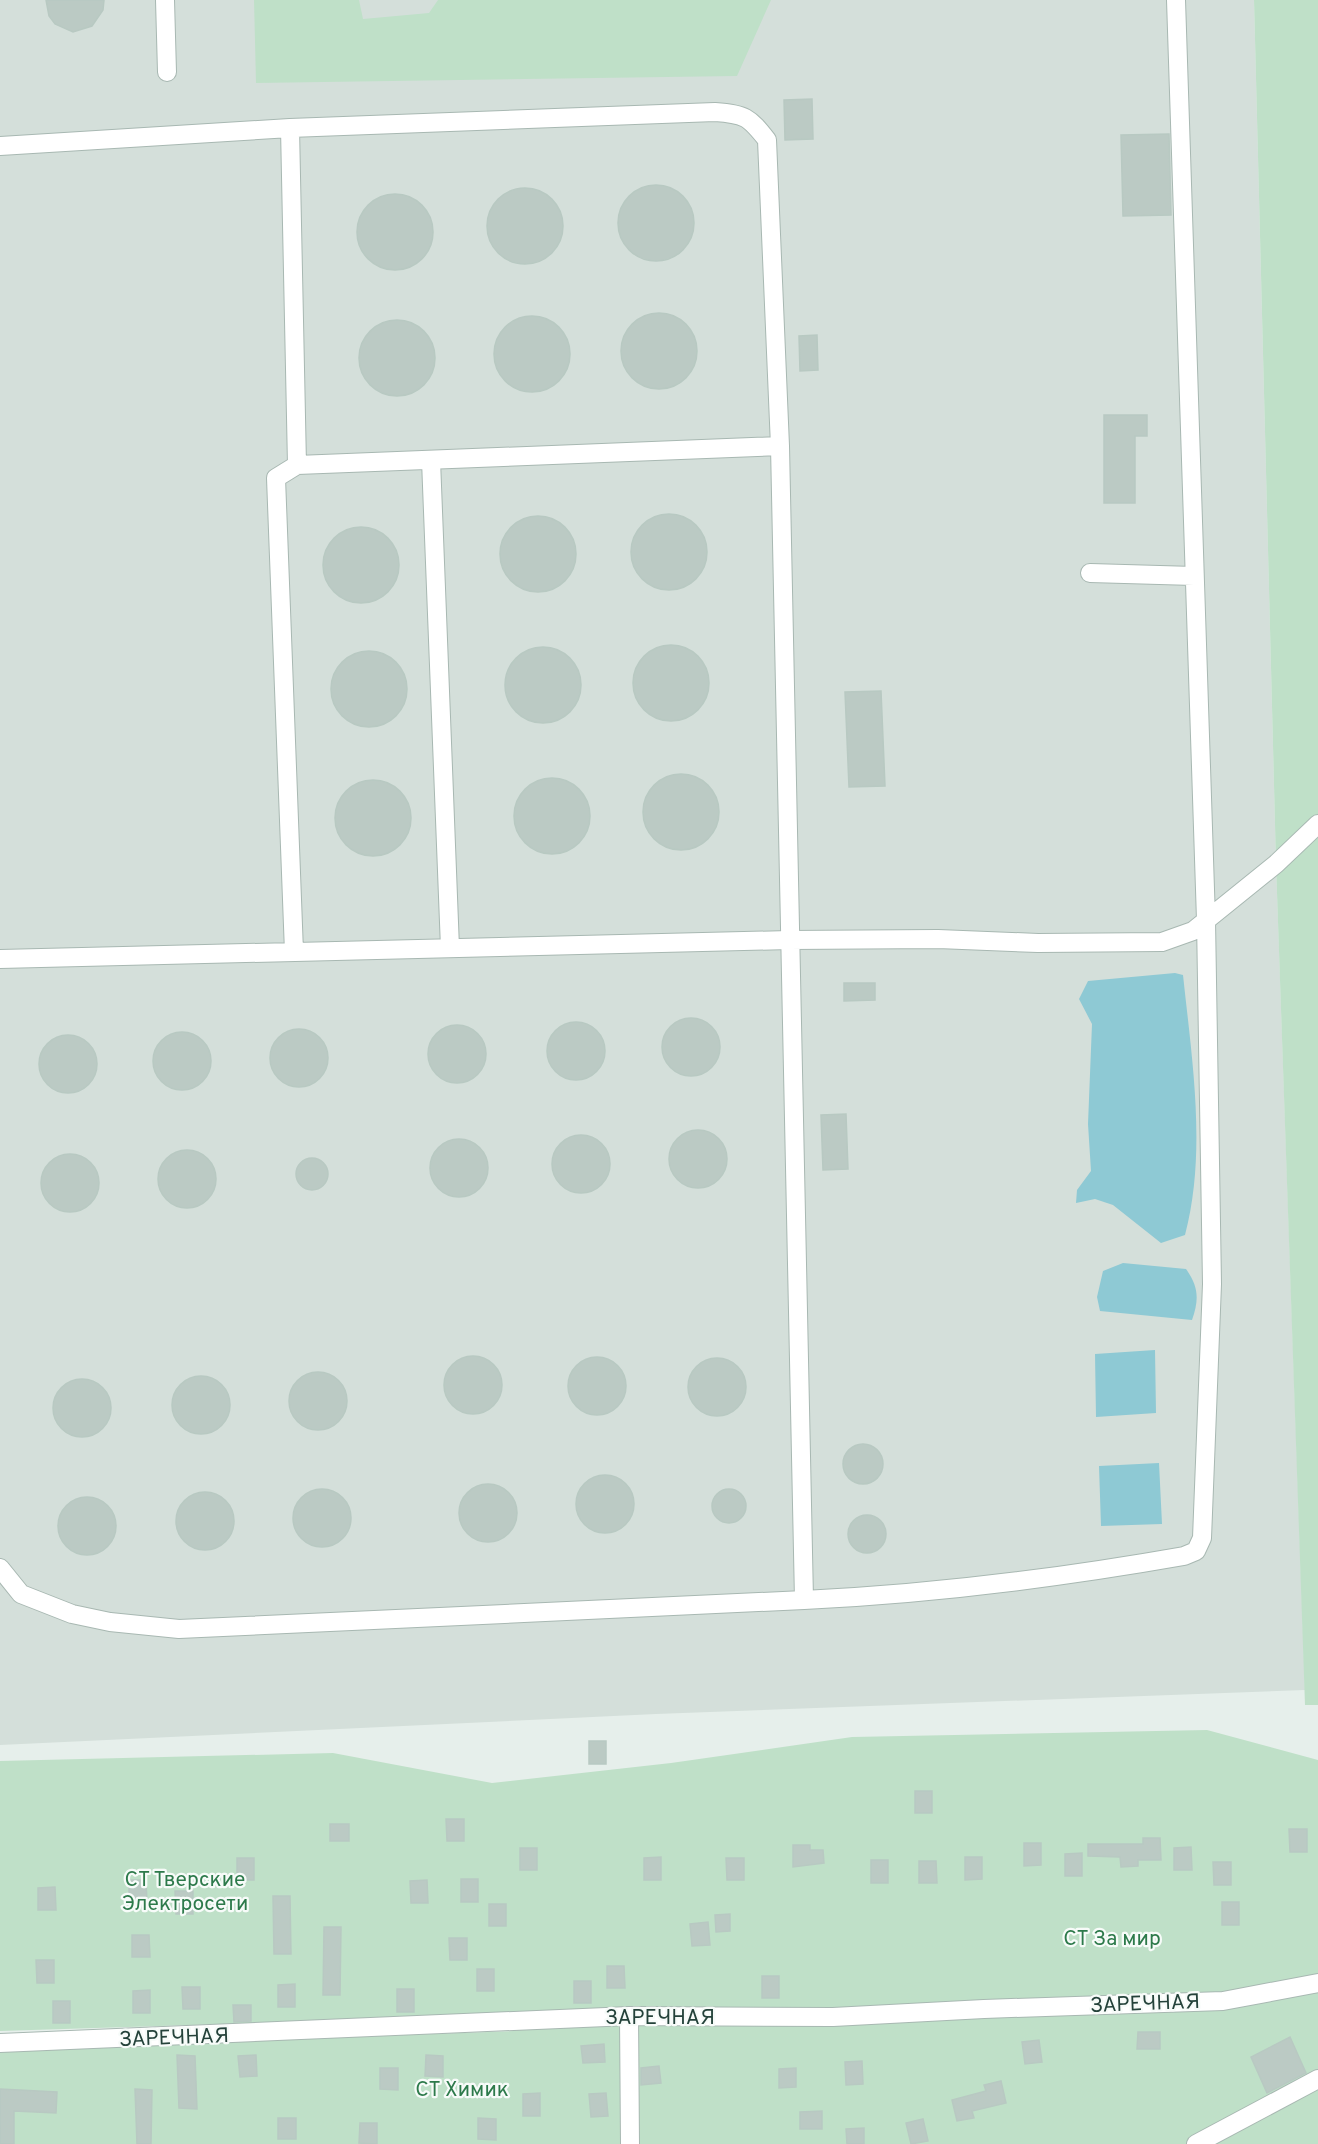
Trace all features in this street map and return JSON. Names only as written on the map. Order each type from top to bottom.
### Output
[{"type":"street","points":[[165,0],[167,72]]},
{"type":"street","points":[[0,1568],[21,1594],[72,1614],[111,1622],[179,1629],[860,1597],[1087,1573],[1184,1556],[1196,1551],[1202,1538],[1212,1284],[1206,920],[1176,0]]},
{"type":"street","points":[[0,146],[290,128],[715,112],[732,113],[751,119],[767,140],[780,446],[804,1600]]},
{"type":"street","points":[[290,128],[297,465]]},
{"type":"street","points":[[294,952],[276,478],[297,465],[780,446]]},
{"type":"street","points":[[431,460],[450,948]]},
{"type":"street","points":[[1090,573],[1194,576]]},
{"type":"street","points":[[0,959],[789,940],[1162,942],[1193,931],[1294,849],[1318,824]]},
{"type":"street","name":"ЗАРЕЧНАЯ","points":[[0,2043],[629,2016],[833,2017],[984,2009],[1223,2001],[1318,1983]]},
{"type":"street","points":[[629,2016],[630,2144]]},
{"type":"street","points":[[1196,2144],[1318,2079]]},
{"type":"shaded area","points":[[0,0],[1254,0],[1276,864],[1305,1690],[656,1714],[0,1745]]},
{"type":"green space","points":[[254,0],[359,0],[363,19],[429,13],[438,0],[771,0],[737,76],[256,83]]},
{"type":"green space","points":[[1254,0],[1318,0],[1318,1705],[1305,1705],[1276,864]]},
{"type":"green space","name":"СТ За мир","points":[[1207,1730],[1318,1760],[1318,2144],[0,2144],[0,2050],[514,2031],[512,2015],[0,2031],[0,1761],[333,1753],[492,1783],[671,1763],[852,1737]]},
{"type":"water","points":[[1175,973],[1183,975],[1190,1040],[1196,1106],[1195,1171],[1192,1203],[1185,1235],[1161,1243],[1113,1205],[1095,1199],[1076,1203],[1077,1190],[1091,1171],[1088,1124],[1092,1024],[1079,999],[1088,981]]},
{"type":"water","points":[[1123,1263],[1186,1269],[1196,1294],[1196,1306],[1192,1320],[1100,1311],[1097,1297],[1103,1271]]},
{"type":"water","points":[[1155,1350],[1156,1413],[1096,1417],[1095,1354]]},
{"type":"water","points":[[1159,1463],[1162,1524],[1101,1526],[1099,1466]]},
{"type":"building","points":[[46,0],[104,0],[103,10],[92,26],[73,32],[55,24],[49,16]]},
{"type":"building","points":[[812,99],[813,139],[785,140],[784,100]]},
{"type":"building","points":[[1169,134],[1171,215],[1123,216],[1121,135]]},
{"type":"building","points":[[656,185],[670,188],[683,196],[691,209],[694,223],[691,237],[683,250],[670,258],[656,261],[642,258],[629,250],[621,237],[618,223],[621,209],[629,196],[642,188]]},
{"type":"building","points":[[525,188],[539,191],[552,199],[560,212],[563,226],[560,240],[552,253],[539,261],[525,264],[511,261],[498,253],[490,240],[487,226],[490,212],[498,199],[511,191]]},
{"type":"building","points":[[395,194],[409,197],[422,205],[430,218],[433,232],[430,246],[422,259],[409,267],[395,270],[381,267],[368,259],[360,246],[357,232],[360,218],[368,205],[381,197]]},
{"type":"building","points":[[659,313],[673,316],[686,324],[694,337],[697,351],[694,365],[686,378],[673,386],[659,389],[645,386],[632,378],[624,365],[621,351],[624,337],[632,324],[645,316]]},
{"type":"building","points":[[532,316],[546,319],[559,327],[567,340],[570,354],[567,368],[559,381],[546,389],[532,392],[518,389],[505,381],[497,368],[494,354],[497,340],[505,327],[518,319]]},
{"type":"building","points":[[397,320],[411,323],[424,331],[432,344],[435,358],[432,372],[424,385],[411,393],[397,396],[383,393],[370,385],[362,372],[359,358],[362,344],[370,331],[383,323]]},
{"type":"building","points":[[817,335],[818,370],[800,371],[799,336]]},
{"type":"building","points":[[1104,415],[1147,415],[1147,436],[1135,436],[1135,503],[1104,503]]},
{"type":"building","points":[[669,514],[683,517],[696,525],[704,538],[707,552],[704,566],[696,579],[683,587],[669,590],[655,587],[642,579],[634,566],[631,552],[634,538],[642,525],[655,517]]},
{"type":"building","points":[[538,516],[552,519],[565,527],[573,540],[576,554],[573,568],[565,581],[552,589],[538,592],[524,589],[511,581],[503,568],[500,554],[503,540],[511,527],[524,519]]},
{"type":"building","points":[[361,527],[375,530],[388,538],[396,551],[399,565],[396,579],[388,592],[375,600],[361,603],[347,600],[334,592],[326,579],[323,565],[326,551],[334,538],[347,530]]},
{"type":"building","points":[[671,645],[685,648],[698,656],[706,669],[709,683],[706,697],[698,710],[685,718],[671,721],[657,718],[644,710],[636,697],[633,683],[636,669],[644,656],[657,648]]},
{"type":"building","points":[[543,647],[557,650],[570,658],[578,671],[581,685],[578,699],[570,712],[557,720],[543,723],[529,720],[516,712],[508,699],[505,685],[508,671],[516,658],[529,650]]},
{"type":"building","points":[[369,651],[383,654],[396,662],[404,675],[407,689],[404,703],[396,716],[383,724],[369,727],[355,724],[342,716],[334,703],[331,689],[334,675],[342,662],[355,654]]},
{"type":"building","points":[[881,691],[885,786],[849,787],[845,692]]},
{"type":"building","points":[[681,774],[695,777],[708,785],[716,798],[719,812],[716,826],[708,839],[695,847],[681,850],[667,847],[654,839],[646,826],[643,812],[646,798],[654,785],[667,777]]},
{"type":"building","points":[[552,778],[566,781],[579,789],[587,802],[590,816],[587,830],[579,843],[566,851],[552,854],[538,851],[525,843],[517,830],[514,816],[517,802],[525,789],[538,781]]},
{"type":"building","points":[[373,780],[387,783],[400,791],[408,804],[411,818],[408,832],[400,845],[387,853],[373,856],[359,853],[346,845],[338,832],[335,818],[338,804],[346,791],[359,783]]},
{"type":"building","points":[[844,983],[875,983],[875,1000],[844,1001]]},
{"type":"building","points":[[691,1018],[702,1020],[712,1026],[718,1036],[720,1047],[718,1058],[712,1068],[702,1074],[691,1076],[680,1074],[670,1068],[664,1058],[662,1047],[664,1036],[670,1026],[680,1020]]},
{"type":"building","points":[[576,1022],[587,1024],[597,1030],[603,1040],[605,1051],[603,1062],[597,1072],[587,1078],[576,1080],[565,1078],[555,1072],[549,1062],[547,1051],[549,1040],[555,1030],[565,1024]]},
{"type":"building","points":[[457,1025],[468,1027],[478,1033],[484,1043],[486,1054],[484,1065],[478,1075],[468,1081],[457,1083],[446,1081],[436,1075],[430,1065],[428,1054],[430,1043],[436,1033],[446,1027]]},
{"type":"building","points":[[299,1029],[310,1031],[320,1037],[326,1047],[328,1058],[326,1069],[320,1079],[310,1085],[299,1087],[288,1085],[278,1079],[272,1069],[270,1058],[272,1047],[278,1037],[288,1031]]},
{"type":"building","points":[[182,1032],[193,1034],[203,1040],[209,1050],[211,1061],[209,1072],[203,1082],[193,1088],[182,1090],[171,1088],[161,1082],[155,1072],[153,1061],[155,1050],[161,1040],[171,1034]]},
{"type":"building","points":[[68,1035],[79,1037],[89,1043],[95,1053],[97,1064],[95,1075],[89,1085],[79,1091],[68,1093],[57,1091],[47,1085],[41,1075],[39,1064],[41,1053],[47,1043],[57,1037]]},
{"type":"building","points":[[846,1114],[848,1169],[823,1170],[821,1115]]},
{"type":"building","points":[[698,1130],[709,1132],[719,1138],[725,1148],[727,1159],[725,1170],[719,1180],[709,1186],[698,1188],[687,1186],[677,1180],[671,1170],[669,1159],[671,1148],[677,1138],[687,1132]]},
{"type":"building","points":[[581,1135],[592,1137],[602,1143],[608,1153],[610,1164],[608,1175],[602,1185],[592,1191],[581,1193],[570,1191],[560,1185],[554,1175],[552,1164],[554,1153],[560,1143],[570,1137]]},
{"type":"building","points":[[459,1139],[470,1141],[480,1147],[486,1157],[488,1168],[486,1179],[480,1189],[470,1195],[459,1197],[448,1195],[438,1189],[432,1179],[430,1168],[432,1157],[438,1147],[448,1141]]},
{"type":"building","points":[[187,1150],[198,1152],[208,1158],[214,1168],[216,1179],[214,1190],[208,1200],[198,1206],[187,1208],[176,1206],[166,1200],[160,1190],[158,1179],[160,1168],[166,1158],[176,1152]]},
{"type":"building","points":[[70,1154],[81,1156],[91,1162],[97,1172],[99,1183],[97,1194],[91,1204],[81,1210],[70,1212],[59,1210],[49,1204],[43,1194],[41,1183],[43,1172],[49,1162],[59,1156]]},
{"type":"building","points":[[312,1158],[323,1163],[328,1174],[323,1185],[312,1190],[301,1185],[296,1174],[301,1163]]},
{"type":"building","points":[[473,1356],[484,1358],[494,1364],[500,1374],[502,1385],[500,1396],[494,1406],[484,1412],[473,1414],[462,1412],[452,1406],[446,1396],[444,1385],[446,1374],[452,1364],[462,1358]]},
{"type":"building","points":[[597,1357],[608,1359],[618,1365],[624,1375],[626,1386],[624,1397],[618,1407],[608,1413],[597,1415],[586,1413],[576,1407],[570,1397],[568,1386],[570,1375],[576,1365],[586,1359]]},
{"type":"building","points":[[717,1358],[728,1360],[738,1366],[744,1376],[746,1387],[744,1398],[738,1408],[728,1414],[717,1416],[706,1414],[696,1408],[690,1398],[688,1387],[690,1376],[696,1366],[706,1360]]},
{"type":"building","points":[[318,1372],[329,1374],[339,1380],[345,1390],[347,1401],[345,1412],[339,1422],[329,1428],[318,1430],[307,1428],[297,1422],[291,1412],[289,1401],[291,1390],[297,1380],[307,1374]]},
{"type":"building","points":[[195,1376],[207,1376],[222,1384],[230,1399],[230,1411],[222,1426],[207,1434],[195,1434],[180,1426],[172,1411],[172,1399],[180,1384]]},
{"type":"building","points":[[82,1379],[93,1381],[103,1387],[109,1397],[111,1408],[109,1419],[103,1429],[93,1435],[82,1437],[71,1435],[61,1429],[55,1419],[53,1408],[55,1397],[61,1387],[71,1381]]},
{"type":"building","points":[[863,1444],[877,1450],[883,1464],[877,1478],[863,1484],[849,1478],[843,1464],[849,1450]]},
{"type":"building","points":[[605,1475],[616,1477],[626,1483],[632,1493],[634,1504],[632,1515],[626,1525],[616,1531],[605,1533],[594,1531],[584,1525],[578,1515],[576,1504],[578,1493],[584,1483],[594,1477]]},
{"type":"building","points":[[488,1484],[499,1486],[509,1492],[515,1502],[517,1513],[515,1524],[509,1534],[499,1540],[488,1542],[477,1540],[467,1534],[461,1524],[459,1513],[461,1502],[467,1492],[477,1486]]},
{"type":"building","points":[[322,1489],[333,1491],[343,1497],[349,1507],[351,1518],[349,1529],[343,1539],[333,1545],[322,1547],[311,1545],[301,1539],[295,1529],[293,1518],[295,1507],[301,1497],[311,1491]]},
{"type":"building","points":[[729,1489],[741,1494],[746,1506],[741,1518],[729,1523],[717,1518],[712,1506],[717,1494]]},
{"type":"building","points":[[205,1492],[216,1494],[226,1500],[232,1510],[234,1521],[232,1532],[226,1542],[216,1548],[205,1550],[194,1548],[184,1542],[178,1532],[176,1521],[178,1510],[184,1500],[194,1494]]},
{"type":"building","points":[[87,1497],[98,1499],[108,1505],[114,1515],[116,1526],[114,1537],[108,1547],[98,1553],[87,1555],[76,1553],[66,1547],[60,1537],[58,1526],[60,1515],[66,1505],[76,1499]]},
{"type":"building","points":[[867,1515],[881,1520],[886,1534],[881,1548],[867,1553],[853,1548],[848,1534],[853,1520]]},
{"type":"building","points":[[589,1741],[606,1741],[606,1764],[589,1764]]},
{"type":"building","points":[[915,1791],[932,1791],[932,1813],[915,1813]]},
{"type":"building","points":[[446,1819],[464,1819],[464,1841],[447,1841]]},
{"type":"building","points":[[330,1824],[349,1824],[349,1841],[330,1841]]},
{"type":"building","points":[[1289,1829],[1307,1829],[1307,1852],[1290,1852]]},
{"type":"building","points":[[1143,1838],[1160,1838],[1161,1860],[1138,1860],[1138,1866],[1121,1867],[1120,1857],[1088,1856],[1088,1844],[1143,1844]]},
{"type":"building","points":[[1024,1843],[1041,1843],[1041,1865],[1024,1866]]},
{"type":"building","points":[[793,1845],[810,1845],[810,1850],[823,1850],[824,1863],[793,1867]]},
{"type":"building","points":[[1191,1847],[1192,1870],[1174,1870],[1174,1848]]},
{"type":"building","points":[[520,1848],[537,1848],[537,1870],[520,1870]]},
{"type":"building","points":[[1082,1853],[1082,1876],[1065,1876],[1065,1854]]},
{"type":"building","points":[[661,1857],[661,1880],[644,1880],[644,1858]]},
{"type":"building","points":[[965,1857],[982,1857],[982,1879],[965,1880]]},
{"type":"building","points":[[237,1858],[254,1858],[254,1880],[237,1880]]},
{"type":"building","points":[[726,1858],[744,1858],[744,1880],[727,1880]]},
{"type":"building","points":[[871,1860],[888,1860],[888,1883],[871,1883]]},
{"type":"building","points":[[919,1861],[936,1861],[937,1883],[919,1883]]},
{"type":"building","points":[[1213,1862],[1231,1862],[1231,1885],[1214,1885]]},
{"type":"building","points":[[461,1879],[478,1879],[478,1902],[461,1902]]},
{"type":"building","points":[[129,1880],[146,1880],[147,1903],[129,1903]]},
{"type":"building","points":[[427,1880],[428,1903],[411,1903],[410,1881]]},
{"type":"building","points":[[55,1887],[56,1910],[38,1910],[38,1888]]},
{"type":"building","points":[[175,1891],[193,1891],[193,1914],[176,1914]]},
{"type":"building","points":[[273,1896],[290,1896],[291,1954],[274,1954]]},
{"type":"building","points":[[1222,1902],[1239,1902],[1239,1925],[1222,1925]]},
{"type":"building","points":[[489,1904],[506,1904],[506,1926],[489,1926]]},
{"type":"building","points":[[730,1914],[730,1931],[716,1932],[715,1915]]},
{"type":"building","points":[[708,1922],[710,1945],[692,1946],[690,1924]]},
{"type":"building","points":[[324,1927],[341,1927],[340,1995],[323,1995]]},
{"type":"building","points":[[132,1935],[149,1935],[150,1957],[132,1957]]},
{"type":"building","points":[[449,1938],[467,1938],[467,1960],[450,1960]]},
{"type":"building","points":[[36,1960],[54,1960],[54,1983],[37,1983]]},
{"type":"building","points":[[607,1966],[624,1966],[625,1988],[607,1988]]},
{"type":"building","points":[[477,1969],[494,1969],[494,1991],[477,1991]]},
{"type":"building","points":[[762,1976],[779,1976],[779,1998],[762,1998]]},
{"type":"building","points":[[574,1981],[591,1981],[591,2003],[574,2003]]},
{"type":"building","points":[[295,1984],[295,2007],[278,2007],[278,1985]]},
{"type":"building","points":[[182,1987],[200,1987],[200,2009],[183,2009]]},
{"type":"building","points":[[397,1989],[414,1989],[414,2012],[397,2012]]},
{"type":"building","points":[[150,1990],[150,2013],[133,2013],[133,1991]]},
{"type":"building","points":[[53,2001],[70,2001],[70,2023],[53,2023]]},
{"type":"building","points":[[233,2005],[251,2005],[251,2021],[234,2022]]},
{"type":"building","points":[[1138,2032],[1160,2032],[1160,2049],[1137,2049]]},
{"type":"building","points":[[1290,2037],[1306,2073],[1267,2093],[1251,2057]]},
{"type":"building","points":[[1039,2040],[1042,2062],[1025,2064],[1022,2042]]},
{"type":"building","points":[[604,2044],[605,2062],[583,2063],[581,2046]]},
{"type":"building","points":[[177,2055],[195,2056],[197,2109],[179,2108]]},
{"type":"building","points":[[256,2055],[257,2076],[240,2077],[238,2056]]},
{"type":"building","points":[[426,2055],[443,2056],[443,2077],[425,2076]]},
{"type":"building","points":[[862,2061],[863,2084],[846,2085],[845,2062]]},
{"type":"building","points":[[659,2066],[661,2083],[641,2085],[641,2068]]},
{"type":"building","points":[[380,2068],[398,2068],[398,2090],[380,2089]]},
{"type":"building","points":[[796,2068],[796,2087],[779,2088],[779,2069]]},
{"type":"building","points":[[1001,2081],[1006,2103],[972,2111],[974,2118],[957,2121],[952,2100],[986,2091],[984,2085]]},
{"type":"building","points":[[0,2089],[57,2092],[56,2113],[14,2111],[14,2144],[0,2144]]},
{"type":"building","points":[[135,2089],[152,2090],[151,2144],[137,2144]]},
{"type":"building","points":[[540,2093],[540,2116],[523,2116],[523,2094]]},
{"type":"building","points":[[606,2093],[608,2116],[591,2117],[589,2094]]},
{"type":"building","points":[[822,2111],[822,2129],[800,2129],[800,2112]]},
{"type":"building","points":[[278,2118],[296,2118],[296,2139],[278,2139]]},
{"type":"building","points":[[478,2118],[496,2119],[496,2140],[478,2139]]},
{"type":"building","points":[[923,2119],[928,2141],[911,2144],[906,2123]]},
{"type":"building","points":[[360,2123],[377,2123],[377,2144],[359,2143]]},
{"type":"building","points":[[864,2128],[864,2144],[847,2144],[846,2129]]},
{"type":"park label","name":"СТ Тверские Электросети","points":[[185,1891]]},
{"type":"park label","name":"СТ Химик","points":[[462,2089]]}]
